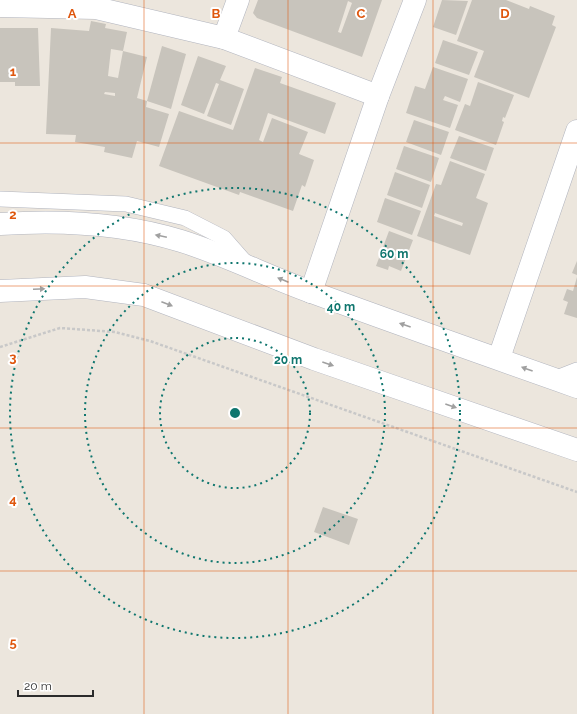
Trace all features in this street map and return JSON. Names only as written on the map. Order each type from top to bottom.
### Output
[{"type":"main road","points":[[224,38],[238,0]]},
{"type":"main road","points":[[312,292],[378,96],[415,0]]},
{"type":"main road","points":[[0,6],[96,8],[224,38],[378,96]]},
{"type":"main road","points":[[498,358],[569,174],[577,131]]},
{"type":"main road","points":[[0,224],[35,222],[111,226],[180,241],[248,265],[312,292],[577,387]]},
{"type":"main road","points":[[0,291],[85,287],[144,295],[314,359],[577,450]]},
{"type":"lane","points":[[0,199],[126,204],[186,218],[224,238],[248,265]]},
{"type":"lane","points":[[554,379],[577,370]]},
{"type":"path","points":[[0,347],[60,328],[115,332],[150,341],[577,492]]},
{"type":"building","points":[[258,0],[382,0],[362,57],[257,18],[253,13]],"holes":[[[348,1],[352,3],[341,33],[338,32]]]},
{"type":"building","points":[[442,0],[468,1],[456,35],[433,27]]},
{"type":"building","points":[[472,0],[506,0],[529,9],[530,6],[555,16],[552,25],[556,27],[529,98],[474,77],[484,51],[457,41]]},
{"type":"building","points":[[91,21],[106,24],[105,28],[127,32],[123,51],[147,57],[137,98],[147,101],[146,107],[169,114],[159,147],[137,141],[132,158],[104,152],[105,147],[75,142],[76,135],[46,134],[51,28],[89,31]],"holes":[[[111,49],[123,51],[118,78],[108,76]],[[105,92],[115,93],[115,96],[104,94]]]},
{"type":"building","points":[[0,28],[38,28],[40,86],[15,86],[15,82],[0,82]]},
{"type":"building","points":[[443,40],[478,52],[469,75],[435,63]]},
{"type":"building","points":[[162,46],[186,54],[171,109],[147,101]]},
{"type":"building","points":[[198,56],[226,66],[220,80],[244,89],[231,125],[207,116],[219,84],[216,83],[204,114],[181,105]]},
{"type":"building","points":[[433,67],[468,79],[460,102],[445,96],[443,100],[458,105],[450,128],[406,113],[415,86],[425,89]]},
{"type":"building","points":[[255,68],[282,77],[280,83],[336,103],[325,134],[268,113],[259,140],[263,142],[272,118],[308,132],[299,154],[314,160],[305,187],[302,185],[293,211],[240,192],[239,195],[159,166],[179,111],[233,130]]},
{"type":"building","points":[[478,82],[514,95],[505,118],[503,117],[502,121],[504,122],[496,145],[455,130],[465,104],[470,106]]},
{"type":"building","points":[[414,120],[449,132],[441,155],[406,142]]},
{"type":"building","points":[[459,136],[494,148],[486,171],[450,158]]},
{"type":"building","points":[[404,146],[439,158],[431,182],[396,169]]},
{"type":"building","points":[[450,161],[485,174],[476,198],[488,203],[470,255],[417,236],[436,184],[441,185]],"holes":[[[435,213],[463,223],[462,226],[434,216]]]},
{"type":"building","points":[[395,172],[430,185],[422,208],[387,195]]},
{"type":"building","points":[[385,198],[421,211],[412,235],[377,222]]},
{"type":"building","points":[[389,231],[413,240],[401,271],[389,266],[388,270],[376,266]]},
{"type":"building","points":[[577,261],[577,275],[572,273]]},
{"type":"building","points":[[577,277],[577,318],[564,314],[568,302],[563,300],[567,289],[573,291]]},
{"type":"building","points":[[323,507],[358,519],[349,545],[314,532]]}]
